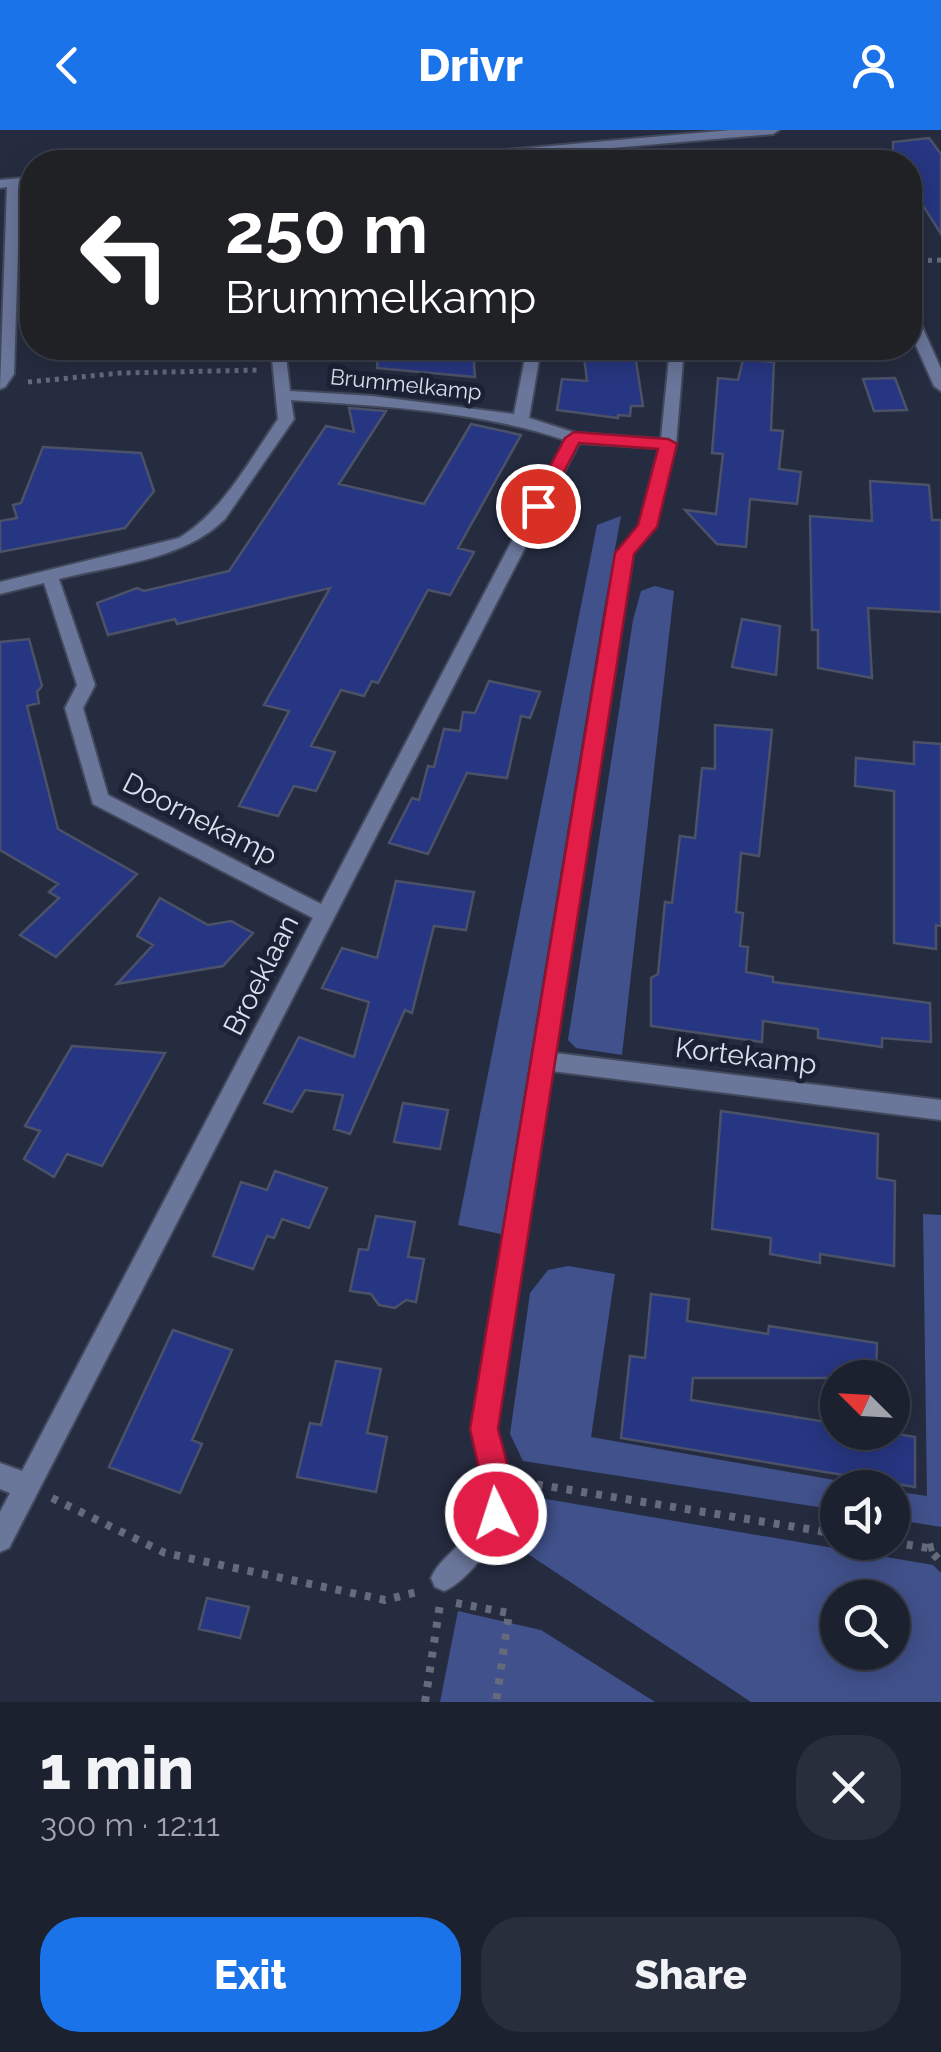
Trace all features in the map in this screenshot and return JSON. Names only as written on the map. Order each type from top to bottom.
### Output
[{"type":"street","points":[[524,150],[644,137],[772,130]]},
{"type":"street","points":[[0,384],[7,374],[7,184]]},
{"type":"street","points":[[922,342],[941,386]]},
{"type":"street","points":[[0,588],[160,551],[205,530],[286,419],[280,360]]},
{"type":"street","points":[[521,420],[532,360]]},
{"type":"street","points":[[444,1578],[478,1546],[496,1514],[496,1478],[484,1429],[625,553],[647,527],[668,444],[676,360]]},
{"type":"street","name":"Brummelkamp","points":[[285,395],[372,401],[521,420],[574,438],[668,444]]},
{"type":"street","name":"Broeklaan","points":[[0,1539],[574,438]]},
{"type":"street","name":"Doornekamp","points":[[50,576],[86,685],[74,708],[100,800],[323,914]]},
{"type":"street","name":"Kortekamp","points":[[543,1061],[941,1110]]},
{"type":"street","points":[[0,1476],[27,1486]]},
{"type":"path","points":[[17,383],[121,373],[281,370]]},
{"type":"path","points":[[496,1478],[820,1531]]},
{"type":"path","points":[[27,1486],[165,1553],[384,1600],[418,1592],[444,1578]]},
{"type":"path","points":[[910,1545],[941,1545]]},
{"type":"path","points":[[928,1548],[941,1562]]},
{"type":"path","points":[[426,1702],[444,1578]]},
{"type":"path","points":[[440,1600],[509,1613],[496,1702]]},
{"type":"shaded area","points":[[621,516],[501,1234],[458,1225],[597,525]]},
{"type":"shaded area","points":[[655,586],[674,591],[622,1055],[576,1048],[568,1040],[633,620],[641,591]]},
{"type":"shaded area","points":[[923,1214],[941,1215],[941,1527],[910,1522],[910,1494],[927,1496]]},
{"type":"shaded area","points":[[568,1266],[615,1274],[591,1437],[820,1477],[820,1507],[523,1461],[510,1434],[530,1293],[548,1270]]},
{"type":"shaded area","points":[[540,1498],[820,1546],[820,1560],[904,1560],[933,1565],[941,1573],[941,1702],[751,1702],[513,1544]]},
{"type":"shaded area","points":[[458,1611],[541,1630],[655,1702],[440,1702]]},
{"type":"building","points":[[929,138],[941,154],[941,234],[922,204],[922,150],[893,150],[893,142]]},
{"type":"building","points":[[377,360],[474,360],[475,377],[377,368]]},
{"type":"building","points":[[584,360],[636,360],[643,406],[631,406],[630,416],[618,418],[557,410],[562,379],[587,381]]},
{"type":"building","points":[[743,360],[774,362],[771,430],[783,431],[779,469],[801,472],[797,504],[750,499],[746,547],[717,544],[685,510],[716,514],[723,454],[712,453],[718,378],[738,380]]},
{"type":"building","points":[[895,378],[907,410],[874,411],[863,379]]},
{"type":"building","points":[[349,408],[386,411],[339,484],[424,504],[471,424],[521,435],[458,548],[474,552],[450,595],[428,590],[378,683],[372,681],[364,696],[341,690],[311,746],[335,752],[316,791],[294,786],[278,816],[239,806],[289,711],[264,705],[330,588],[177,624],[175,619],[108,635],[97,603],[137,588],[144,591],[229,571],[326,426],[354,432]]},
{"type":"building","points":[[43,447],[141,453],[154,491],[125,528],[0,552],[0,521],[17,518],[13,505],[21,503]]},
{"type":"building","points":[[870,481],[929,485],[932,520],[941,520],[941,612],[868,608],[872,678],[818,668],[818,630],[812,630],[810,516],[872,521]]},
{"type":"building","points":[[742,619],[780,626],[776,675],[732,667]]},
{"type":"building","points":[[29,639],[42,686],[37,692],[39,703],[27,706],[58,829],[137,874],[56,957],[20,935],[59,898],[49,892],[58,884],[0,850],[0,642]]},
{"type":"building","points":[[489,681],[540,692],[530,718],[521,716],[507,778],[467,773],[428,854],[389,843],[412,798],[419,800],[428,766],[434,767],[444,729],[460,731],[463,712],[475,713]]},
{"type":"building","points":[[715,725],[772,730],[759,856],[741,853],[736,912],[743,913],[740,946],[748,947],[746,972],[773,977],[773,982],[930,1003],[931,1042],[882,1038],[882,1047],[818,1038],[818,1029],[763,1021],[762,1042],[651,1026],[651,978],[658,974],[665,902],[672,903],[680,836],[695,838],[702,768],[715,769]]},
{"type":"building","points":[[914,742],[941,744],[941,926],[936,925],[936,949],[894,943],[894,791],[855,786],[856,758],[914,764]]},
{"type":"building","points":[[396,881],[474,892],[466,930],[434,926],[412,1013],[405,1010],[350,1134],[334,1129],[343,1095],[305,1090],[292,1112],[264,1103],[299,1037],[354,1057],[369,1002],[322,988],[342,948],[377,958]]},
{"type":"building","points":[[160,898],[208,925],[231,921],[253,933],[223,966],[117,984],[153,945],[137,936]]},
{"type":"building","points":[[72,1046],[165,1053],[102,1166],[67,1154],[54,1177],[24,1159],[40,1131],[25,1126]]},
{"type":"building","points":[[403,1103],[448,1110],[440,1149],[394,1142]]},
{"type":"building","points":[[721,1111],[878,1134],[877,1178],[895,1181],[894,1266],[820,1254],[820,1263],[770,1254],[771,1238],[712,1229]]},
{"type":"building","points":[[275,1171],[327,1188],[309,1228],[282,1219],[274,1238],[267,1236],[253,1269],[213,1256],[241,1182],[267,1190]]},
{"type":"building","points":[[376,1216],[415,1222],[408,1257],[424,1259],[416,1302],[406,1300],[395,1308],[379,1305],[371,1294],[350,1291],[359,1249],[368,1250]]},
{"type":"building","points":[[651,1294],[689,1299],[687,1321],[768,1334],[769,1326],[877,1343],[877,1360],[820,1360],[820,1378],[693,1378],[691,1400],[820,1421],[820,1450],[910,1450],[910,1436],[915,1437],[915,1487],[910,1486],[910,1470],[820,1471],[621,1438],[630,1356],[645,1358]]},
{"type":"building","points":[[173,1330],[232,1350],[192,1440],[202,1444],[180,1493],[109,1467]]},
{"type":"building","points":[[336,1361],[381,1369],[367,1433],[387,1437],[376,1492],[297,1477],[310,1423],[321,1425]]},
{"type":"building","points":[[207,1598],[249,1607],[240,1638],[199,1629]]},
{"type":"route","points":[[496,1514],[496,1478],[484,1429],[513,1246],[625,553],[647,527],[668,444],[574,438],[538,506]]}]
